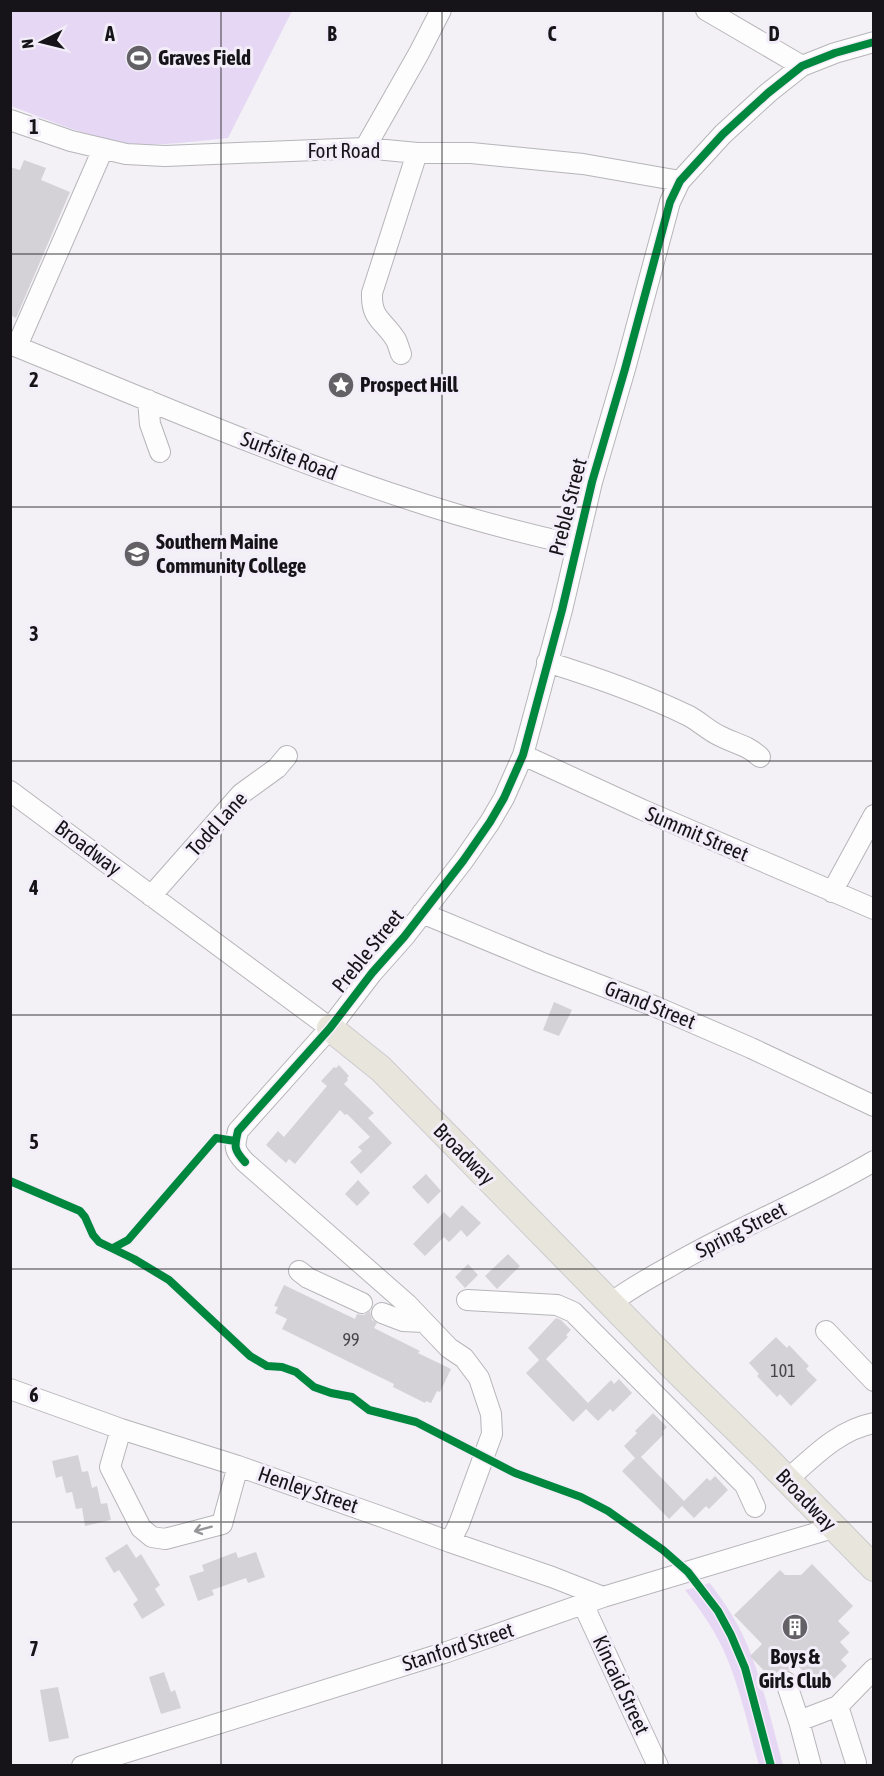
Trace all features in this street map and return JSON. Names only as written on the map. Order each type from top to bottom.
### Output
[{"type":"main road","name":"Broadway","points":[[330,1028],[381,1069],[873,1568]]},
{"type":"street","points":[[365,148],[441,10]]},
{"type":"street","points":[[706,10],[734,18],[802,66]]},
{"type":"street","name":"Preble Street","points":[[424,1322],[407,1304],[245,1162],[236,1152],[235,1141],[238,1131],[330,1028],[422,913],[463,861],[504,798],[523,755],[562,610],[592,482],[670,202],[680,181],[723,134],[802,66],[834,52],[873,42]]},
{"type":"street","name":"Fort Road","points":[[10,120],[71,141],[126,154],[165,156],[365,148],[417,153],[471,153],[583,164],[680,181]]},
{"type":"street","points":[[14,345],[103,149]]},
{"type":"street","points":[[401,354],[396,340],[376,317],[371,305],[372,293],[417,153]]},
{"type":"street","name":"Surfsite Road","points":[[14,345],[148,400],[406,499],[475,520],[576,545]]},
{"type":"street","points":[[148,400],[150,424],[160,452]]},
{"type":"street","points":[[547,662],[581,672],[644,696],[691,717],[719,736],[750,748],[760,756]]},
{"type":"street","name":"Summit Street","points":[[523,755],[643,810],[873,909]]},
{"type":"street","name":"Todd Lane","points":[[151,896],[241,794],[277,768],[287,756]]},
{"type":"street","name":"Broadway","points":[[10,791],[330,1028]]},
{"type":"street","points":[[832,892],[873,815]]},
{"type":"street","name":"Grand Street","points":[[422,913],[654,1006],[751,1048],[873,1106]]},
{"type":"street","name":"Spring Street","points":[[611,1303],[624,1293],[695,1252],[795,1203],[873,1161]]},
{"type":"street","points":[[299,1271],[308,1278],[362,1303]]},
{"type":"street","points":[[467,1300],[557,1305],[573,1312],[745,1485],[755,1507]]},
{"type":"street","points":[[382,1313],[403,1321],[424,1322],[449,1348],[464,1358],[479,1378],[488,1401],[492,1434],[459,1524],[450,1542]]},
{"type":"street","points":[[826,1331],[873,1381]]},
{"type":"street","points":[[656,1393],[679,1373]]},
{"type":"street","name":"Henley Street","points":[[10,1389],[121,1429],[238,1466],[603,1597]]},
{"type":"street","points":[[787,1480],[833,1440],[873,1423]]},
{"type":"street","points":[[121,1429],[110,1467],[141,1528],[152,1537],[165,1539],[222,1524],[238,1466]]},
{"type":"street","name":"Stanford Street","points":[[82,1766],[447,1652],[603,1597],[833,1528]]},
{"type":"street","name":"Kincaid Street","points":[[583,1604],[658,1766]]},
{"type":"street","points":[[799,1721],[838,1706],[873,1669]]},
{"type":"street","points":[[786,1682],[811,1766]]},
{"type":"street","points":[[838,1706],[856,1763]]},
{"type":"shaded area","name":"Graves Field","points":[[10,11],[292,11],[228,138],[150,144],[112,141],[11,106]]},
{"type":"shaded area","points":[[710,1583],[734,1619],[752,1657],[783,1765],[759,1765],[729,1663],[711,1626],[685,1590]]},
{"type":"building","points":[[24,160],[46,168],[41,180],[70,192],[16,318],[10,315],[10,167],[20,170]]},
{"type":"building","points":[[554,1002],[572,1010],[559,1036],[543,1030]]},
{"type":"building","points":[[339,1065],[349,1076],[344,1084],[374,1113],[368,1118],[392,1143],[361,1174],[350,1162],[362,1151],[358,1147],[370,1137],[340,1110],[295,1164],[289,1159],[286,1163],[266,1145],[278,1131],[284,1137],[327,1086],[321,1081],[334,1067]]},
{"type":"building","points":[[426,1174],[441,1191],[428,1204],[412,1187]]},
{"type":"building","points":[[358,1180],[370,1193],[357,1206],[345,1194]]},
{"type":"building","points":[[462,1205],[481,1223],[467,1237],[461,1230],[449,1242],[444,1237],[425,1256],[413,1244],[444,1212],[450,1218]]},
{"type":"building","points":[[508,1254],[520,1266],[497,1289],[485,1276]]},
{"type":"building","points":[[468,1264],[478,1275],[465,1288],[455,1277]]},
{"type":"building","points":[[284,1285],[355,1319],[357,1314],[364,1315],[370,1311],[372,1320],[377,1323],[374,1328],[451,1369],[440,1392],[437,1391],[431,1403],[426,1401],[425,1403],[393,1387],[394,1384],[282,1329],[287,1319],[275,1313],[278,1307],[274,1306]]},
{"type":"building","points":[[556,1318],[571,1330],[566,1335],[568,1337],[546,1359],[588,1403],[611,1380],[614,1384],[619,1379],[632,1393],[613,1412],[610,1409],[598,1421],[586,1409],[573,1422],[526,1373],[539,1360],[528,1348]]},
{"type":"building","points":[[776,1337],[787,1348],[789,1345],[809,1366],[806,1369],[817,1380],[791,1406],[780,1394],[777,1397],[757,1376],[759,1374],[749,1363]]},
{"type":"building","points":[[653,1413],[667,1427],[662,1432],[664,1434],[641,1457],[684,1501],[707,1478],[710,1481],[715,1476],[728,1490],[709,1509],[706,1506],[694,1518],[682,1506],[669,1519],[622,1471],[635,1458],[624,1446]]},
{"type":"building","points":[[78,1455],[82,1472],[88,1471],[92,1488],[97,1486],[101,1504],[107,1503],[111,1520],[85,1526],[82,1508],[76,1509],[72,1492],[66,1493],[62,1476],[56,1478],[52,1461]]},
{"type":"building","points":[[127,1544],[136,1558],[141,1554],[160,1585],[155,1589],[165,1605],[142,1619],[133,1604],[138,1600],[119,1570],[114,1573],[105,1558]]},
{"type":"building","points":[[236,1552],[238,1558],[256,1552],[265,1577],[248,1583],[246,1578],[212,1590],[214,1595],[198,1601],[189,1576],[204,1571],[202,1565]]},
{"type":"building","name":"Boys & Girls Club","points":[[812,1564],[853,1606],[838,1621],[850,1633],[840,1642],[849,1652],[841,1660],[847,1666],[822,1691],[797,1665],[790,1671],[781,1669],[771,1678],[750,1656],[762,1644],[734,1615],[780,1570],[785,1575],[801,1575]]},
{"type":"building","points":[[164,1672],[171,1692],[175,1690],[181,1708],[161,1714],[149,1677]]},
{"type":"building","points":[[58,1687],[69,1738],[49,1742],[40,1690]]},
{"type":"cycle path","points":[[245,1162],[236,1148],[238,1131],[330,1028],[372,973],[404,937],[463,861],[504,798],[523,755],[562,610],[592,482],[670,202],[680,181],[723,134],[802,66],[835,53],[874,42]]},
{"type":"cycle path","points":[[113,1248],[128,1240],[216,1138],[235,1141]]},
{"type":"cycle path","points":[[10,1181],[80,1211],[99,1242],[169,1280],[250,1356],[267,1366],[282,1367],[296,1372],[314,1387],[352,1397],[369,1410],[416,1422],[515,1473],[581,1497],[608,1511],[663,1550],[688,1572],[718,1611],[731,1635],[745,1668],[771,1766]]},
{"type":"place","name":"Graves Field","points":[[139,58]]},
{"type":"place","name":"Prospect Hill","points":[[341,385]]},
{"type":"place","name":"Southern Maine Community College","points":[[137,554]]},
{"type":"place","name":"Boys & Girls Club","points":[[795,1627]]}]
